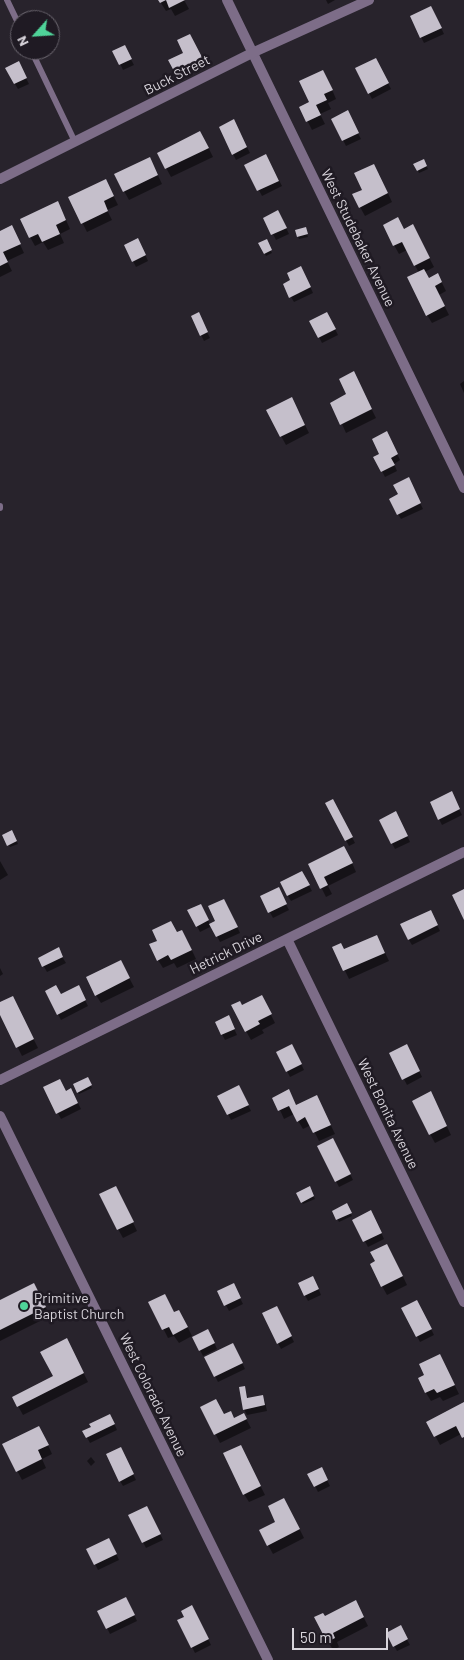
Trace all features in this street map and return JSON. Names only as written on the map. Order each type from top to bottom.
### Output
[{"type":"street","name":"West Studebaker Avenue","points":[[227,0],[464,488]]},
{"type":"street","name":"Buck Street","points":[[0,179],[252,53],[369,0]]},
{"type":"street","name":"Hetrick Drive","points":[[0,1080],[464,852]]},
{"type":"street","name":"West Bonita Avenue","points":[[287,939],[464,1302]]},
{"type":"street","name":"West Colorado Avenue","points":[[0,1116],[268,1660]]},
{"type":"lane","points":[[36,60],[75,142]]},
{"type":"building","points":[[166,0],[185,0],[169,8]]},
{"type":"building","points":[[431,6],[442,28],[420,38],[410,16]]},
{"type":"building","points":[[190,34],[203,59],[175,73],[168,60],[183,53],[177,40]]},
{"type":"building","points":[[125,45],[132,59],[119,65],[112,51]]},
{"type":"building","points":[[376,58],[389,83],[368,94],[355,68]]},
{"type":"building","points":[[19,61],[27,78],[14,84],[5,68]]},
{"type":"building","points":[[323,70],[333,90],[324,94],[327,100],[316,105],[321,115],[306,122],[299,107],[309,102],[299,81]]},
{"type":"building","points":[[348,110],[359,133],[342,141],[331,119]]},
{"type":"building","points":[[234,119],[247,147],[232,155],[219,127]]},
{"type":"building","points":[[200,131],[209,148],[165,169],[157,153]]},
{"type":"building","points":[[266,154],[279,181],[257,191],[244,165]]},
{"type":"building","points":[[150,157],[158,175],[123,192],[114,174]]},
{"type":"building","points":[[424,159],[427,166],[417,171],[413,164]]},
{"type":"building","points":[[374,164],[388,193],[359,208],[352,194],[362,190],[354,173]]},
{"type":"building","points":[[106,179],[114,196],[104,201],[108,211],[81,224],[68,197]]},
{"type":"building","points":[[58,201],[66,220],[56,225],[60,234],[42,242],[38,234],[29,238],[20,219]]},
{"type":"building","points":[[278,210],[287,228],[271,235],[263,218]]},
{"type":"building","points":[[398,217],[404,229],[413,224],[430,258],[414,266],[402,242],[393,246],[383,225]]},
{"type":"building","points":[[12,225],[21,244],[3,252],[8,262],[0,266],[0,231]]},
{"type":"building","points":[[306,227],[308,234],[297,237],[295,230]]},
{"type":"building","points":[[138,238],[146,255],[132,262],[124,245]]},
{"type":"building","points":[[267,239],[272,250],[264,254],[258,243]]},
{"type":"building","points":[[301,266],[311,287],[289,298],[283,284],[290,280],[287,273]]},
{"type":"building","points":[[424,269],[429,278],[438,273],[442,282],[435,286],[445,306],[426,316],[407,277]]},
{"type":"building","points":[[199,312],[208,332],[200,336],[191,316]]},
{"type":"building","points":[[327,312],[336,329],[318,338],[309,321]]},
{"type":"building","points":[[354,371],[372,409],[340,425],[330,403],[346,394],[339,379]]},
{"type":"building","points":[[292,397],[305,425],[280,437],[266,410]]},
{"type":"building","points":[[387,431],[398,454],[391,458],[395,465],[381,472],[373,457],[379,454],[372,439]]},
{"type":"building","points":[[409,477],[421,503],[397,515],[389,499],[398,494],[393,485]]},
{"type":"building","points":[[452,791],[460,809],[438,820],[430,802]]},
{"type":"building","points":[[333,799],[353,837],[345,841],[325,803]]},
{"type":"building","points":[[396,811],[408,836],[391,844],[379,820]]},
{"type":"building","points":[[12,830],[17,841],[7,846],[2,835]]},
{"type":"building","points":[[344,846],[353,863],[324,877],[328,885],[320,889],[308,864]]},
{"type":"building","points":[[302,871],[310,885],[287,896],[280,882]]},
{"type":"building","points":[[279,887],[287,904],[268,913],[260,896]]},
{"type":"building","points":[[464,889],[464,920],[452,895]]},
{"type":"building","points":[[224,899],[238,927],[216,937],[209,924],[215,921],[208,906]]},
{"type":"building","points":[[201,904],[209,920],[196,927],[187,910]]},
{"type":"building","points":[[431,910],[438,925],[408,940],[400,924]]},
{"type":"building","points":[[171,921],[177,932],[182,930],[192,950],[171,960],[168,955],[157,961],[149,944],[157,941],[152,930]]},
{"type":"building","points":[[377,935],[385,953],[343,971],[332,947],[341,943],[344,949]]},
{"type":"building","points":[[59,947],[63,957],[42,967],[38,958]]},
{"type":"building","points":[[121,960],[130,978],[95,996],[86,977]]},
{"type":"building","points":[[56,985],[61,994],[79,985],[86,1000],[57,1015],[45,991]]},
{"type":"building","points":[[262,995],[272,1014],[258,1021],[260,1024],[245,1032],[231,1005],[240,1001],[242,1005]]},
{"type":"building","points":[[13,996],[34,1039],[16,1048],[0,1015],[0,1002]]},
{"type":"building","points":[[229,1015],[235,1029],[221,1035],[215,1022]]},
{"type":"building","points":[[292,1044],[302,1064],[286,1072],[276,1052]]},
{"type":"building","points":[[407,1044],[420,1071],[402,1080],[389,1053]]},
{"type":"building","points":[[88,1077],[92,1085],[77,1093],[73,1084]]},
{"type":"building","points":[[60,1079],[66,1091],[71,1088],[78,1103],[56,1114],[43,1087]]},
{"type":"building","points":[[239,1085],[249,1105],[227,1115],[217,1096]]},
{"type":"building","points":[[289,1089],[296,1105],[317,1095],[331,1125],[313,1133],[305,1117],[297,1122],[289,1106],[278,1111],[272,1098]]},
{"type":"building","points":[[431,1091],[447,1126],[429,1135],[412,1101]]},
{"type":"building","points":[[333,1138],[351,1174],[335,1182],[317,1146]]},
{"type":"building","points":[[116,1186],[134,1222],[117,1230],[99,1194]]},
{"type":"building","points":[[310,1186],[314,1196],[301,1203],[296,1193]]},
{"type":"building","points":[[347,1203],[352,1213],[336,1220],[332,1211]]},
{"type":"building","points":[[371,1210],[382,1233],[363,1242],[352,1220]]},
{"type":"building","points":[[387,1244],[403,1276],[381,1287],[370,1264],[375,1261],[370,1252]]},
{"type":"building","points":[[313,1276],[319,1289],[304,1296],[298,1283]]},
{"type":"building","points":[[34,1283],[46,1307],[0,1330],[0,1300]]},
{"type":"building","points":[[234,1283],[241,1298],[224,1306],[217,1291]]},
{"type":"building","points":[[165,1294],[174,1312],[179,1310],[188,1327],[173,1335],[169,1327],[162,1330],[148,1302]]},
{"type":"building","points":[[417,1300],[432,1329],[416,1337],[401,1308]]},
{"type":"building","points":[[277,1306],[292,1336],[277,1344],[262,1313]]},
{"type":"building","points":[[208,1329],[215,1343],[199,1351],[192,1337]]},
{"type":"building","points":[[67,1338],[84,1373],[17,1407],[12,1397],[53,1376],[40,1352]]},
{"type":"building","points":[[233,1343],[243,1363],[214,1377],[204,1357]]},
{"type":"building","points":[[440,1354],[455,1385],[437,1393],[434,1389],[425,1393],[418,1378],[424,1375],[419,1364]]},
{"type":"building","points":[[245,1386],[247,1398],[263,1395],[265,1405],[243,1410],[239,1387]]},
{"type":"building","points":[[216,1399],[224,1414],[231,1411],[234,1418],[244,1413],[247,1419],[214,1435],[200,1407]]},
{"type":"building","points":[[464,1402],[464,1437],[462,1438],[456,1426],[434,1437],[426,1422]]},
{"type":"building","points":[[110,1414],[115,1424],[86,1438],[82,1431],[91,1427],[89,1424]]},
{"type":"building","points":[[39,1426],[49,1445],[38,1450],[42,1459],[16,1472],[2,1444]]},
{"type":"building","points":[[241,1445],[261,1486],[243,1495],[223,1453]]},
{"type":"building","points":[[121,1447],[134,1474],[119,1482],[106,1454]]},
{"type":"building","points":[[322,1467],[328,1480],[314,1487],[307,1474]]},
{"type":"building","points":[[284,1498],[300,1529],[267,1546],[259,1530],[275,1522],[268,1506]]},
{"type":"building","points":[[147,1506],[161,1534],[142,1543],[128,1515]]},
{"type":"building","points":[[109,1538],[117,1554],[94,1565],[86,1549]]},
{"type":"building","points":[[126,1597],[135,1615],[106,1629],[97,1611]]},
{"type":"building","points":[[356,1600],[364,1617],[333,1633],[335,1638],[327,1642],[314,1617],[323,1613],[325,1616]]},
{"type":"building","points":[[192,1605],[209,1639],[191,1648],[177,1620],[184,1617],[181,1611]]},
{"type":"building","points":[[401,1625],[408,1639],[393,1647],[386,1633]]},
{"type":"place","name":"Primitive Baptist Church","points":[[24,1306]]}]
